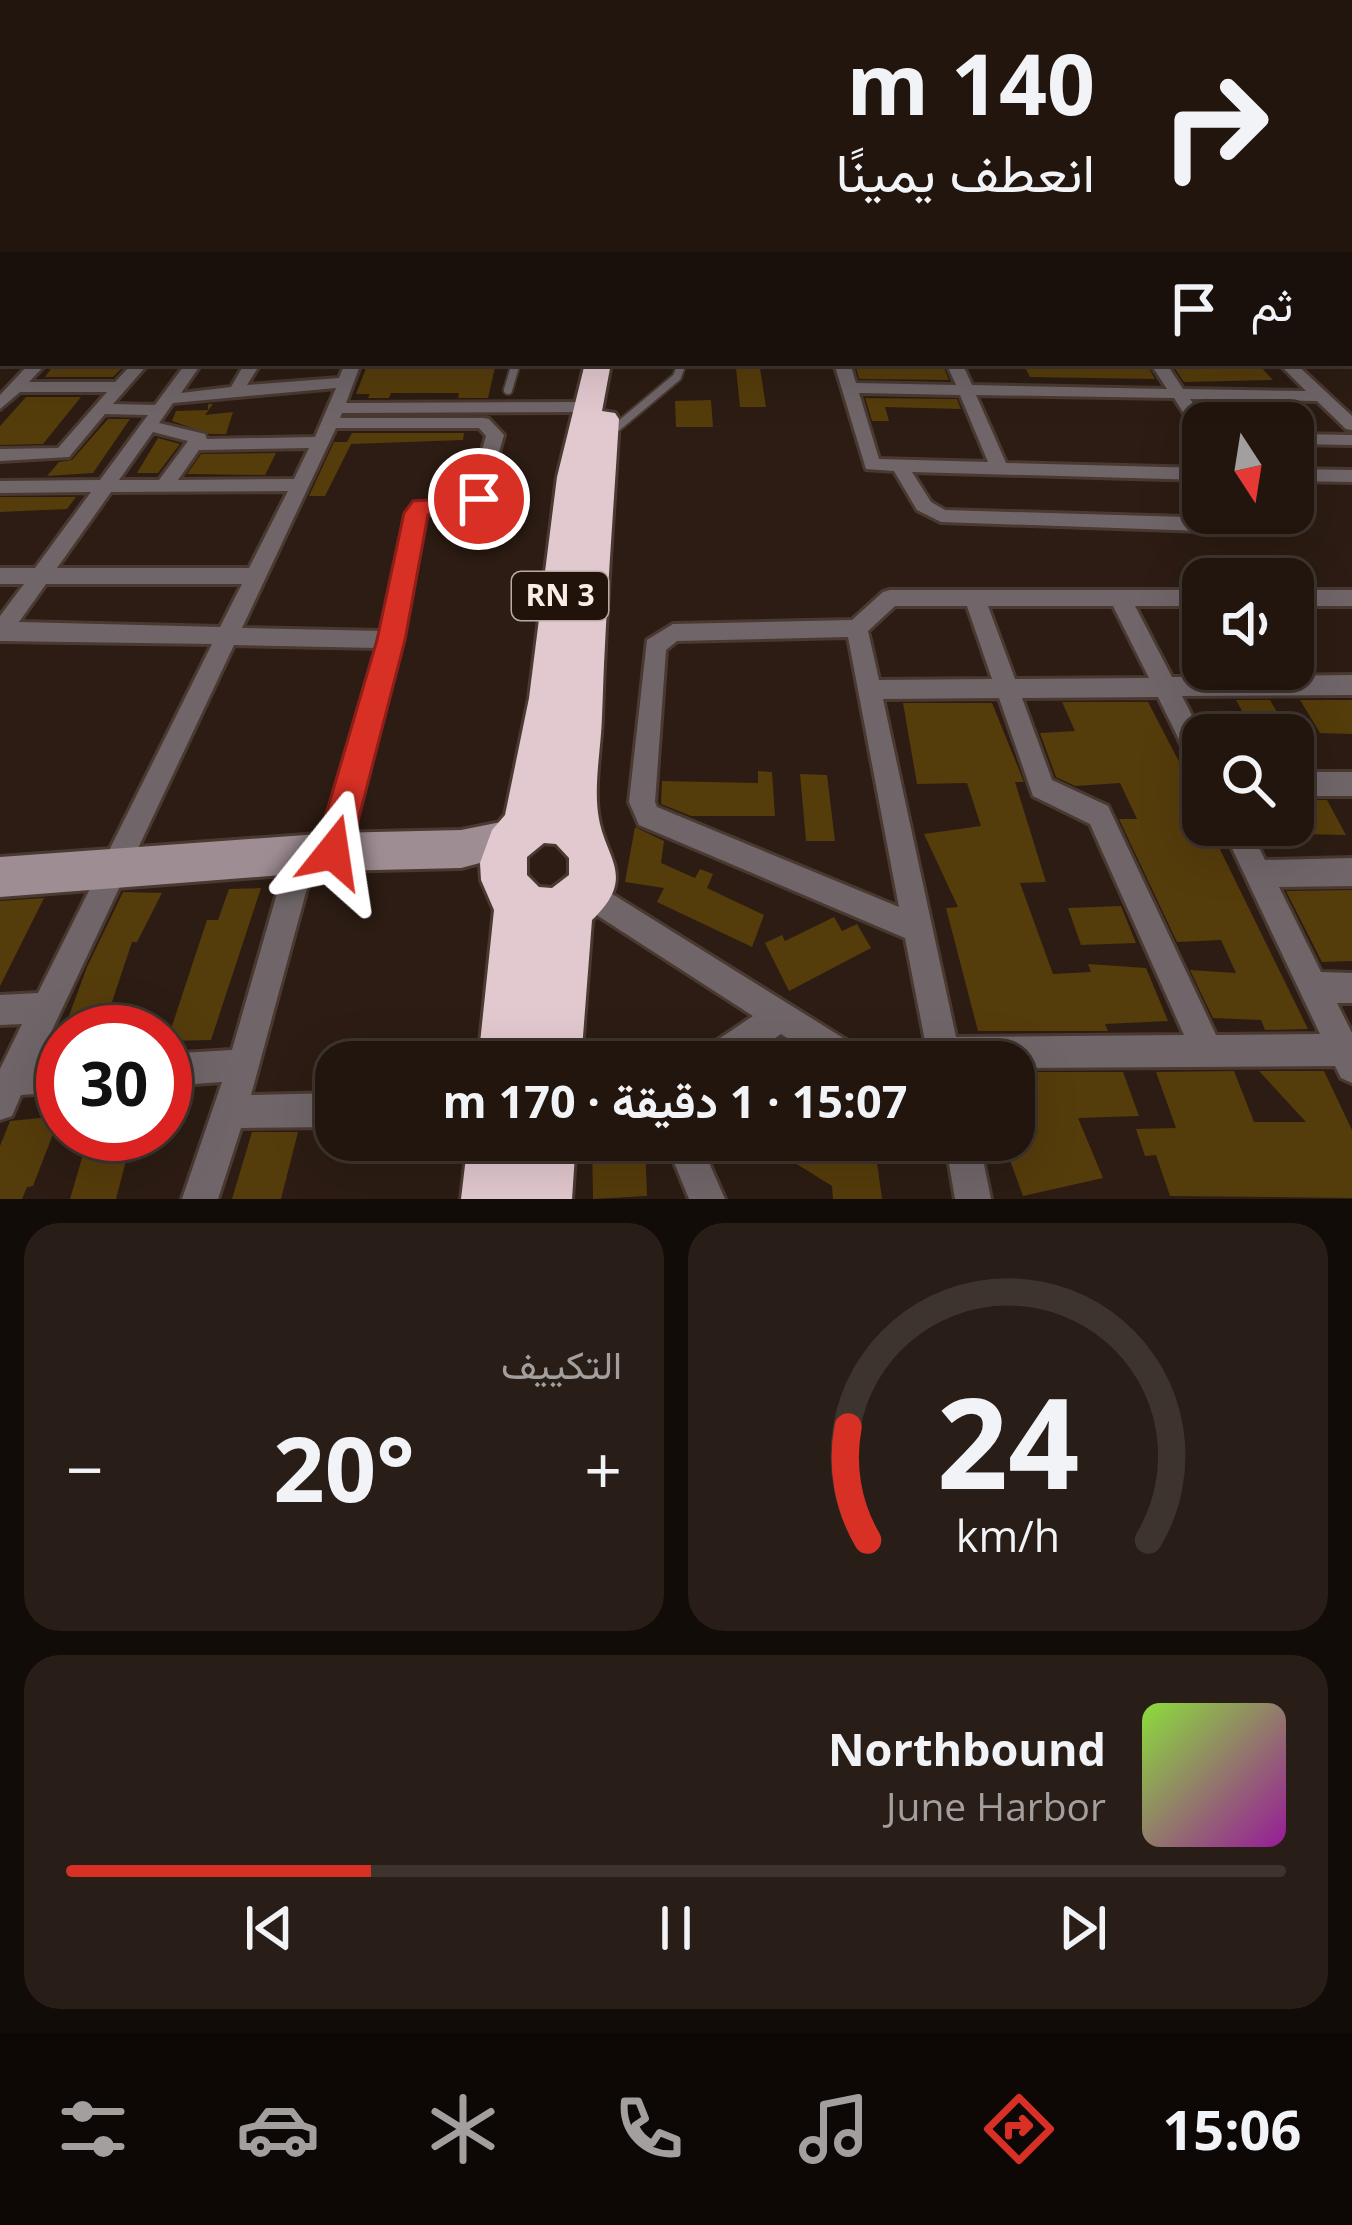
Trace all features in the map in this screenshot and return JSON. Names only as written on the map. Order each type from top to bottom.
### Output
[{"type":"highway","name":"RN 3","points":[[576,828],[598,366]]},
{"type":"highway","name":"RN 3","points":[[521,834],[549,698],[573,477],[618,366]]},
{"type":"highway","points":[[510,1041],[544,896],[594,863],[592,849],[576,828],[551,822],[521,834],[504,854],[544,896],[553,1041]]},
{"type":"highway","points":[[490,1199],[495,1161]]},
{"type":"highway","points":[[542,1199],[545,1161]]},
{"type":"street","points":[[0,404],[36,366]]},
{"type":"street","points":[[54,486],[63,453],[138,366]]},
{"type":"street","points":[[0,630],[192,366]]},
{"type":"street","points":[[236,391],[251,366]]},
{"type":"street","points":[[843,366],[867,463],[1182,474]]},
{"type":"street","points":[[955,366],[1000,470]]},
{"type":"street","points":[[1160,366],[1187,402]]},
{"type":"street","points":[[1289,366],[1352,425]]},
{"type":"street","points":[[100,409],[159,412],[236,391],[349,373]]},
{"type":"street","points":[[47,1005],[349,373]]},
{"type":"street","points":[[16,387],[120,387]]},
{"type":"street","points":[[848,388],[1323,396]]},
{"type":"street","points":[[159,412],[197,436],[165,485]]},
{"type":"street","points":[[195,445],[328,424],[483,423],[494,435],[476,503],[418,510],[391,640],[200,1199]]},
{"type":"street","points":[[328,424],[595,423]]},
{"type":"street","points":[[1314,439],[1352,440]]},
{"type":"street","points":[[0,455],[63,453]]},
{"type":"street","points":[[900,466],[924,506],[941,516],[1182,524]]},
{"type":"street","points":[[1314,475],[1352,476]]},
{"type":"street","points":[[0,487],[296,485]]},
{"type":"street","points":[[0,576],[255,576]]},
{"type":"street","points":[[918,929],[656,823],[644,809],[660,640],[673,633],[857,628],[890,598],[1182,598]]},
{"type":"street","points":[[975,598],[1042,788],[1099,814],[1207,1051]]},
{"type":"street","points":[[1120,598],[1182,721]]},
{"type":"street","points":[[1314,598],[1352,598]]},
{"type":"street","points":[[857,628],[941,1041]]},
{"type":"street","points":[[0,630],[391,640]]},
{"type":"street","points":[[1314,681],[1352,685]]},
{"type":"street","points":[[869,690],[1182,688]]},
{"type":"street","points":[[1314,784],[1352,784]]},
{"type":"street","points":[[0,877],[318,854],[461,849],[521,834]]},
{"type":"street","points":[[1035,1056],[1207,1051],[1348,1059],[1243,846]]},
{"type":"street","points":[[461,849],[544,896],[782,1015],[821,1041]]},
{"type":"street","points":[[1256,874],[1352,872]]},
{"type":"street","points":[[1312,987],[1352,988]]},
{"type":"street","points":[[0,1010],[36,1008]]},
{"type":"street","points":[[743,1041],[782,1015]]},
{"type":"street","points":[[6,1092],[36,1029]]},
{"type":"street","points":[[192,1068],[243,1065]]},
{"type":"street","points":[[6,1092],[36,1084]]},
{"type":"street","points":[[230,1112],[315,1110]]},
{"type":"street","points":[[691,1161],[707,1199]]},
{"type":"street","points":[[966,1161],[973,1199]]},
{"type":"lane","points":[[508,389],[515,366]]},
{"type":"lane","points":[[595,423],[677,377],[681,366]]},
{"type":"building","points":[[53,366],[124,366],[113,377],[45,377]]},
{"type":"building","points":[[367,366],[495,366],[488,398],[458,398],[459,393],[391,393],[389,398],[356,394]]},
{"type":"building","points":[[856,366],[943,366],[949,380],[859,379]]},
{"type":"building","points":[[1024,366],[1148,366],[1155,379],[1030,377]]},
{"type":"building","points":[[1173,366],[1260,366],[1273,380],[1184,382]]},
{"type":"building","points":[[736,368],[760,368],[766,407],[740,407]]},
{"type":"building","points":[[26,397],[81,397],[43,444],[0,445],[0,426]]},
{"type":"building","points":[[865,398],[957,399],[961,409],[885,407],[889,421],[872,421]]},
{"type":"building","points":[[711,400],[713,427],[676,427],[675,401]]},
{"type":"building","points":[[208,404],[213,404],[205,415],[233,412],[226,434],[210,434],[172,421],[176,411],[208,410]]},
{"type":"building","points":[[108,419],[130,419],[93,473],[47,476],[59,462],[72,460]]},
{"type":"building","points":[[352,433],[464,433],[463,440],[351,444],[325,496],[309,496],[334,442],[347,442]]},
{"type":"building","points":[[158,438],[180,444],[158,473],[137,473]]},
{"type":"building","points":[[276,453],[265,475],[187,474],[201,454]]},
{"type":"building","points":[[0,497],[76,497],[67,509],[0,512]]},
{"type":"building","points":[[1236,700],[1270,700],[1278,714],[1244,714]]},
{"type":"building","points":[[1300,700],[1352,700],[1352,734],[1320,733],[1314,714],[1308,714]]},
{"type":"building","points":[[1062,702],[1148,702],[1182,767],[1182,846],[1218,846],[1308,1029],[1265,1030],[1261,1020],[1213,1018],[1190,970],[1236,973],[1221,940],[1177,942],[1119,819],[1137,819],[1120,783],[1075,786],[1056,777],[1040,733],[1075,731]]},
{"type":"building","points":[[903,703],[992,703],[1024,782],[1015,782],[1046,882],[1020,883],[1053,974],[1091,972],[1088,964],[1146,968],[1168,1021],[1105,1024],[1108,1031],[978,1031],[946,908],[958,907],[924,834],[981,826],[967,783],[917,784]]},
{"type":"building","points":[[758,771],[772,772],[775,816],[691,816],[661,804],[662,781],[758,783]]},
{"type":"building","points":[[800,774],[827,775],[835,841],[806,841]]},
{"type":"building","points":[[1314,800],[1327,800],[1346,835],[1314,834]]},
{"type":"building","points":[[635,827],[664,841],[661,863],[695,878],[700,869],[713,874],[707,888],[764,915],[752,947],[657,902],[664,888],[625,882]]},
{"type":"building","points":[[261,888],[211,1040],[192,1040],[192,1005],[179,1005],[207,920],[218,920],[229,889]]},
{"type":"building","points":[[1352,890],[1352,961],[1322,962],[1286,891]]},
{"type":"building","points":[[123,892],[162,893],[137,942],[132,942],[111,1005],[73,1005]]},
{"type":"building","points":[[44,898],[0,986],[0,901]]},
{"type":"building","points":[[1121,906],[1136,943],[1081,945],[1068,908]]},
{"type":"building","points":[[834,917],[842,931],[857,924],[871,948],[789,991],[765,943],[782,935],[785,941]]},
{"type":"building","points":[[1234,1071],[1254,1122],[1306,1122],[1259,1071],[1324,1071],[1352,1130],[1352,1198],[1170,1196],[1156,1155],[1145,1156],[1136,1129],[1176,1128],[1156,1072]]},
{"type":"building","points":[[1035,1072],[1123,1072],[1139,1116],[1078,1118],[1103,1178],[1023,1196],[1010,1161],[1035,1161]]},
{"type":"building","points":[[36,1118],[36,1161],[43,1161],[22,1199],[0,1199],[0,1146],[10,1121]]},
{"type":"building","points":[[252,1132],[298,1132],[281,1199],[232,1199]]},
{"type":"building","points":[[81,1161],[126,1161],[116,1199],[70,1199]]},
{"type":"building","points":[[592,1161],[646,1161],[647,1196],[593,1199]]},
{"type":"building","points":[[792,1161],[877,1161],[882,1199],[833,1199],[832,1186]]},
{"type":"route","points":[[333,852],[391,640],[416,513],[422,507],[468,506],[479,499]]}]
